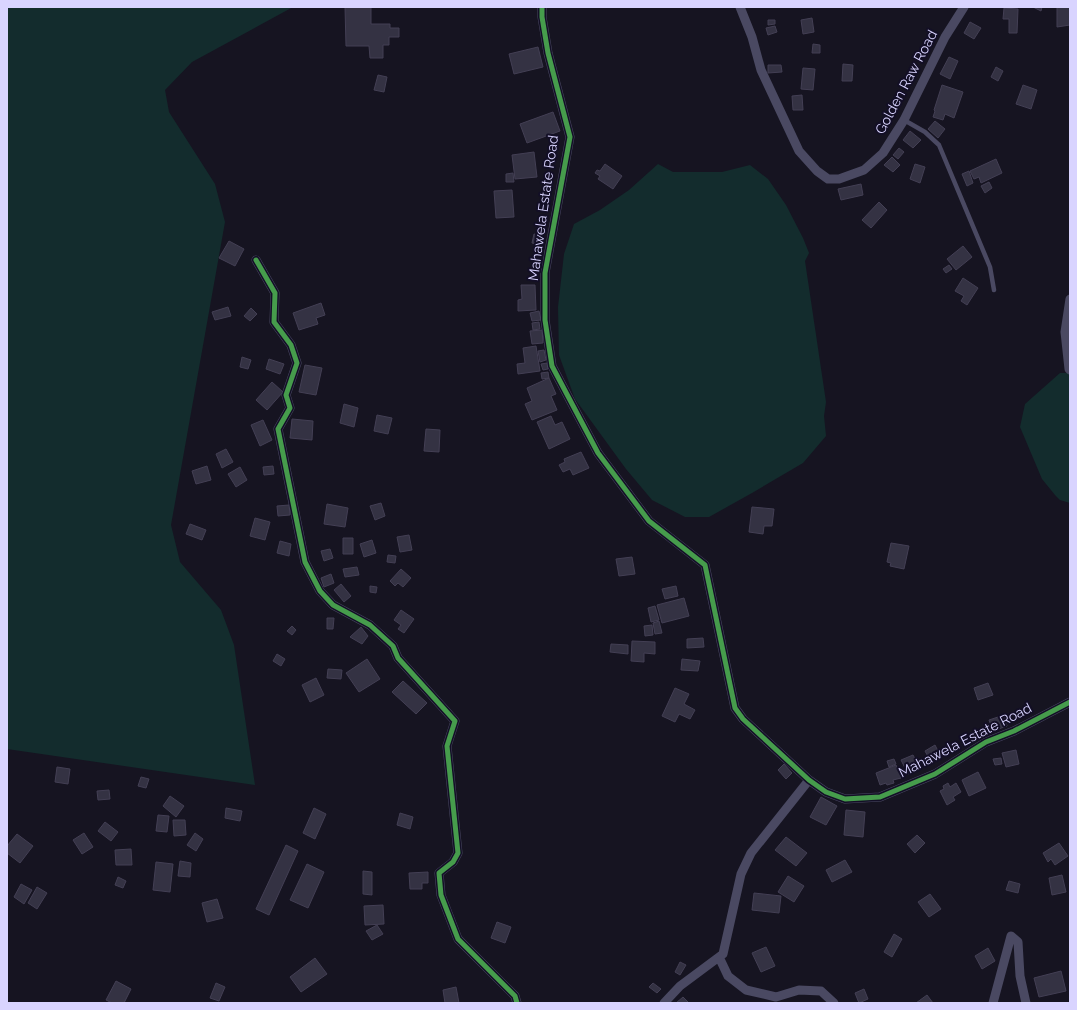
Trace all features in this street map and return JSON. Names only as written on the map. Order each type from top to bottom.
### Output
[{"type":"street","name":"Mahawela Estate Road","points":[[542,7],[542,17],[548,54],[570,137],[545,273],[544,320],[552,366],[598,453],[645,515],[650,521],[705,565],[735,708],[743,719],[809,780],[826,792],[845,799],[880,797],[935,774],[986,742],[1014,731],[1070,702]]},
{"type":"street","name":"Golden Raw Road","points":[[740,7],[752,37],[761,70],[800,151],[817,171],[828,179],[839,179],[864,170],[883,153],[904,120],[945,37],[964,7]]},
{"type":"street","points":[[256,260],[275,293],[274,322],[291,345],[297,363],[286,395],[290,408],[278,429],[305,562],[320,591],[333,605],[370,625],[393,646],[398,658],[455,721],[447,746],[458,852],[453,862],[439,873],[441,896],[458,939],[515,996],[516,1003]]},
{"type":"street","points":[[1070,299],[1065,332],[1070,370]]},
{"type":"street","points":[[664,1003],[680,986],[723,954],[741,874],[751,853],[809,780]]},
{"type":"street","points":[[993,1003],[1011,936],[1018,942],[1020,976],[1026,1003]]},
{"type":"street","points":[[719,957],[728,976],[746,990],[776,997],[799,990],[820,991],[834,1003]]},
{"type":"lane","points":[[904,120],[925,132],[939,145],[990,267],[994,290]]},
{"type":"green space","points":[[7,7],[293,7],[192,62],[165,90],[169,112],[215,184],[225,222],[171,525],[180,562],[221,610],[234,645],[255,785],[7,749]]},
{"type":"green space","points":[[658,164],[673,172],[722,172],[750,165],[768,179],[786,205],[809,253],[805,261],[826,402],[824,416],[826,436],[803,463],[709,517],[685,517],[652,500],[626,469],[575,399],[559,355],[558,307],[564,254],[574,224],[600,210],[629,190]]},
{"type":"green space","points":[[1060,373],[1070,373],[1070,503],[1060,500],[1042,479],[1020,427],[1025,404]]},
{"type":"building","points":[[345,7],[371,7],[371,24],[390,24],[390,28],[399,28],[399,37],[389,37],[389,45],[383,45],[383,58],[370,58],[369,46],[346,46]]},
{"type":"building","points":[[1033,7],[1042,7],[1041,11]]},
{"type":"building","points":[[1057,7],[1070,7],[1070,25],[1057,27]]},
{"type":"building","points":[[1004,8],[1018,9],[1017,33],[1009,33],[1009,19],[1003,19]]},
{"type":"building","points":[[812,18],[814,32],[803,34],[801,20]]},
{"type":"building","points":[[768,20],[775,20],[775,24],[768,25]]},
{"type":"building","points":[[970,22],[981,28],[974,39],[964,33]]},
{"type":"building","points":[[775,26],[777,32],[768,35],[766,28]]},
{"type":"building","points":[[813,44],[820,45],[820,53],[812,53]]},
{"type":"building","points":[[538,47],[543,67],[514,74],[509,54]]},
{"type":"building","points":[[949,57],[958,61],[950,79],[940,74]]},
{"type":"building","points":[[843,64],[853,65],[852,81],[842,81]]},
{"type":"building","points":[[768,65],[781,65],[782,72],[768,73]]},
{"type":"building","points":[[996,67],[1003,71],[998,81],[991,77]]},
{"type":"building","points":[[803,68],[815,69],[813,90],[801,89]]},
{"type":"building","points":[[378,75],[387,77],[384,92],[374,90]]},
{"type":"building","points":[[942,85],[963,92],[954,118],[945,114],[943,120],[933,117]]},
{"type":"building","points":[[1023,85],[1037,90],[1031,109],[1016,104]]},
{"type":"building","points":[[802,95],[803,110],[793,110],[792,96]]},
{"type":"building","points":[[553,112],[560,131],[527,143],[520,124]]},
{"type":"building","points":[[935,121],[945,129],[938,138],[928,129]]},
{"type":"building","points":[[910,131],[921,140],[913,148],[903,140]]},
{"type":"building","points":[[899,148],[904,152],[898,159],[893,155]]},
{"type":"building","points":[[534,152],[537,177],[515,179],[512,155]]},
{"type":"building","points":[[892,157],[900,165],[893,172],[884,165]]},
{"type":"building","points":[[996,159],[1002,173],[981,183],[979,177],[974,179],[970,171]]},
{"type":"building","points":[[605,164],[622,176],[613,189],[598,179],[600,176],[595,173],[597,170],[600,171]]},
{"type":"building","points":[[915,164],[925,167],[920,183],[910,179]]},
{"type":"building","points":[[969,171],[973,183],[967,186],[962,174]]},
{"type":"building","points":[[513,173],[514,182],[506,182],[506,174]]},
{"type":"building","points":[[989,182],[992,188],[985,193],[981,186]]},
{"type":"building","points":[[861,184],[863,195],[841,200],[838,189]]},
{"type":"building","points":[[512,190],[514,217],[496,218],[494,191]]},
{"type":"building","points":[[879,202],[887,210],[871,228],[862,220]]},
{"type":"building","points":[[534,234],[542,236],[541,245],[532,243]]},
{"type":"building","points":[[229,241],[244,249],[235,266],[219,258]]},
{"type":"building","points":[[963,246],[972,257],[956,270],[947,259]]},
{"type":"building","points":[[949,265],[952,269],[946,273],[943,269]]},
{"type":"building","points":[[963,278],[978,288],[967,305],[961,301],[964,296],[955,291]]},
{"type":"building","points":[[521,285],[535,285],[536,310],[518,311],[518,300],[522,299]]},
{"type":"building","points":[[321,303],[325,315],[316,318],[318,324],[299,330],[293,313]]},
{"type":"building","points":[[228,307],[231,316],[215,320],[212,312]]},
{"type":"building","points":[[251,308],[257,314],[250,321],[244,316]]},
{"type":"building","points":[[539,311],[541,320],[532,321],[530,313]]},
{"type":"building","points":[[539,322],[540,329],[533,330],[532,323]]},
{"type":"building","points":[[542,330],[543,343],[532,344],[530,331]]},
{"type":"building","points":[[536,346],[540,371],[518,374],[517,364],[525,363],[523,348]]},
{"type":"building","points":[[544,350],[546,360],[540,362],[538,351]]},
{"type":"building","points":[[242,357],[251,360],[248,369],[240,367]]},
{"type":"building","points":[[269,359],[284,364],[280,374],[266,369]]},
{"type":"building","points":[[547,363],[548,369],[543,370],[541,364]]},
{"type":"building","points":[[305,365],[322,368],[316,395],[299,392]]},
{"type":"building","points":[[548,372],[549,378],[542,379],[541,373]]},
{"type":"building","points":[[549,378],[556,394],[551,396],[557,410],[532,420],[525,404],[532,401],[527,388]]},
{"type":"building","points":[[272,382],[283,392],[267,410],[256,400]]},
{"type":"building","points":[[344,404],[358,408],[354,427],[340,423]]},
{"type":"building","points":[[377,415],[392,418],[388,434],[374,431]]},
{"type":"building","points":[[551,416],[555,425],[562,422],[570,439],[549,449],[537,422]]},
{"type":"building","points":[[292,419],[313,421],[312,440],[290,438]]},
{"type":"building","points":[[263,420],[272,440],[260,446],[251,425]]},
{"type":"building","points":[[426,429],[440,430],[439,452],[424,451]]},
{"type":"building","points":[[226,449],[233,462],[222,468],[216,454]]},
{"type":"building","points":[[581,452],[589,468],[573,475],[570,469],[563,472],[559,465],[565,462],[564,459]]},
{"type":"building","points":[[207,466],[211,480],[196,484],[192,471]]},
{"type":"building","points":[[273,466],[274,474],[264,475],[263,467]]},
{"type":"building","points":[[240,467],[247,480],[236,487],[228,474]]},
{"type":"building","points":[[381,503],[385,516],[375,520],[370,506]]},
{"type":"building","points":[[327,504],[348,508],[345,527],[324,524]]},
{"type":"building","points":[[289,505],[290,515],[278,516],[277,506]]},
{"type":"building","points":[[752,507],[774,509],[772,526],[764,526],[763,534],[749,532]]},
{"type":"building","points":[[255,518],[270,522],[265,540],[250,536]]},
{"type":"building","points":[[190,524],[206,530],[202,540],[186,534]]},
{"type":"building","points":[[409,535],[412,550],[400,552],[397,537]]},
{"type":"building","points":[[343,538],[353,538],[353,554],[343,554]]},
{"type":"building","points":[[372,540],[376,553],[364,557],[360,544]]},
{"type":"building","points":[[280,541],[291,544],[289,556],[277,553]]},
{"type":"building","points":[[891,543],[909,546],[904,569],[890,566],[891,563],[887,562]]},
{"type":"building","points":[[330,549],[333,558],[324,561],[321,551]]},
{"type":"building","points":[[388,555],[396,556],[395,563],[387,562]]},
{"type":"building","points":[[632,557],[635,574],[619,576],[616,559]]},
{"type":"building","points":[[357,567],[359,575],[345,577],[343,569]]},
{"type":"building","points":[[401,569],[411,578],[403,587],[398,583],[395,586],[390,581]]},
{"type":"building","points":[[331,574],[334,583],[324,587],[321,578]]},
{"type":"building","points":[[341,584],[351,596],[344,602],[334,590]]},
{"type":"building","points":[[370,586],[377,587],[376,593],[370,592]]},
{"type":"building","points":[[676,586],[678,596],[665,599],[662,589]]},
{"type":"building","points":[[684,598],[689,616],[662,623],[657,605]]},
{"type":"building","points":[[655,606],[659,620],[651,622],[648,608]]},
{"type":"building","points":[[401,610],[414,619],[404,633],[398,629],[401,625],[394,620]]},
{"type":"building","points":[[327,618],[334,618],[333,629],[327,629]]},
{"type":"building","points":[[659,621],[662,633],[655,634],[653,623]]},
{"type":"building","points":[[652,625],[653,635],[645,636],[644,626]]},
{"type":"building","points":[[292,626],[296,630],[292,635],[287,631]]},
{"type":"building","points":[[361,627],[368,636],[362,644],[350,637]]},
{"type":"building","points":[[703,638],[704,647],[687,648],[687,639]]},
{"type":"building","points":[[632,641],[655,642],[655,654],[644,653],[644,662],[631,661]]},
{"type":"building","points":[[611,644],[628,645],[628,654],[610,652]]},
{"type":"building","points":[[277,654],[285,659],[281,666],[273,661]]},
{"type":"building","points":[[367,659],[380,679],[359,692],[346,673]]},
{"type":"building","points":[[682,659],[700,661],[698,671],[681,670]]},
{"type":"building","points":[[328,669],[342,670],[341,679],[327,678]]},
{"type":"building","points":[[316,678],[324,695],[310,702],[302,685]]},
{"type":"building","points":[[403,681],[427,703],[416,714],[392,692]]},
{"type":"building","points":[[988,683],[993,695],[978,700],[974,688]]},
{"type":"building","points":[[675,688],[689,694],[684,704],[695,710],[690,719],[679,714],[675,722],[662,716]]},
{"type":"building","points":[[1004,715],[1007,726],[993,731],[989,720]]},
{"type":"building","points":[[935,745],[941,757],[931,762],[925,751]]},
{"type":"building","points":[[1016,750],[1019,764],[1006,767],[1002,753]]},
{"type":"building","points":[[913,755],[920,768],[908,774],[901,760]]},
{"type":"building","points":[[1001,758],[1002,764],[995,765],[993,759]]},
{"type":"building","points":[[894,759],[896,764],[889,767],[887,761]]},
{"type":"building","points":[[784,764],[792,773],[786,779],[778,770]]},
{"type":"building","points":[[896,765],[901,778],[893,780],[894,783],[880,785],[876,773]]},
{"type":"building","points":[[57,767],[70,769],[68,784],[55,782]]},
{"type":"building","points":[[978,772],[986,788],[969,796],[962,780]]},
{"type":"building","points":[[141,777],[149,779],[146,788],[138,786]]},
{"type":"building","points":[[948,783],[950,787],[956,783],[961,792],[953,797],[955,800],[947,805],[940,791],[944,789],[943,786]]},
{"type":"building","points":[[109,790],[110,799],[98,800],[97,791]]},
{"type":"building","points":[[170,796],[184,806],[176,817],[163,806]]},
{"type":"building","points":[[821,797],[837,806],[826,825],[810,817]]},
{"type":"building","points":[[226,808],[242,811],[240,821],[225,818]]},
{"type":"building","points":[[314,808],[326,814],[315,839],[303,833]]},
{"type":"building","points":[[846,810],[865,812],[863,837],[844,835]]},
{"type":"building","points":[[400,813],[413,817],[410,829],[397,825]]},
{"type":"building","points":[[158,815],[169,816],[167,832],[156,831]]},
{"type":"building","points":[[173,820],[185,820],[186,835],[174,836]]},
{"type":"building","points":[[105,822],[118,832],[111,841],[98,831]]},
{"type":"building","points":[[84,833],[93,847],[82,854],[73,840]]},
{"type":"building","points":[[195,833],[203,839],[196,851],[187,845]]},
{"type":"building","points":[[17,834],[33,846],[20,863],[7,853],[7,846]]},
{"type":"building","points":[[917,835],[925,843],[915,853],[907,844]]},
{"type":"building","points":[[786,837],[807,853],[796,866],[775,850]]},
{"type":"building","points":[[1059,843],[1068,856],[1055,865],[1051,859],[1048,862],[1043,853]]},
{"type":"building","points":[[286,845],[298,851],[269,915],[256,909]]},
{"type":"building","points":[[131,849],[132,865],[116,865],[115,850]]},
{"type":"building","points":[[845,860],[852,872],[832,882],[826,870]]},
{"type":"building","points":[[180,861],[191,863],[190,877],[178,876]]},
{"type":"building","points":[[156,862],[173,864],[170,892],[153,890]]},
{"type":"building","points":[[307,864],[324,872],[308,908],[290,900]]},
{"type":"building","points":[[363,871],[372,872],[372,895],[363,894]]},
{"type":"building","points":[[428,872],[428,883],[422,883],[422,889],[410,889],[409,873]]},
{"type":"building","points":[[1062,875],[1066,892],[1052,895],[1049,878]]},
{"type":"building","points":[[788,876],[804,886],[794,902],[778,892]]},
{"type":"building","points":[[118,877],[126,881],[123,888],[115,885]]},
{"type":"building","points":[[1009,881],[1020,884],[1018,893],[1006,890]]},
{"type":"building","points":[[21,884],[32,890],[24,904],[14,897]]},
{"type":"building","points":[[37,887],[47,893],[37,909],[28,903]]},
{"type":"building","points":[[754,893],[781,896],[779,913],[752,910]]},
{"type":"building","points":[[930,894],[941,909],[929,917],[918,902]]},
{"type":"building","points":[[217,899],[223,918],[207,922],[202,903]]},
{"type":"building","points":[[383,905],[384,924],[365,925],[364,906]]},
{"type":"building","points":[[497,922],[511,927],[505,943],[491,938]]},
{"type":"building","points":[[377,925],[383,934],[372,940],[366,931]]},
{"type":"building","points":[[894,934],[902,939],[892,957],[884,952]]},
{"type":"building","points":[[766,947],[775,966],[761,972],[752,953]]},
{"type":"building","points":[[988,948],[995,961],[982,969],[975,956]]},
{"type":"building","points":[[315,958],[327,974],[301,992],[290,977]]},
{"type":"building","points":[[680,962],[686,965],[680,975],[675,972]]},
{"type":"building","points":[[1061,971],[1066,991],[1039,997],[1034,978]]},
{"type":"building","points":[[116,981],[131,989],[124,1003],[112,1003],[106,1000]]},
{"type":"building","points":[[216,983],[225,987],[219,1001],[210,998]]},
{"type":"building","points":[[653,983],[661,989],[657,993],[649,987]]},
{"type":"building","points":[[456,987],[459,1003],[445,1003],[443,990]]},
{"type":"building","points":[[864,989],[868,999],[859,1003],[855,993]]},
{"type":"building","points":[[927,995],[933,1003],[916,1003]]},
{"type":"building","points":[[683,997],[689,1003],[676,1003]]},
{"type":"cycle path","points":[[542,7],[542,17],[548,53],[570,137],[545,273],[545,320],[552,366],[598,453],[649,521],[705,565],[735,708],[743,719],[809,780],[826,792],[845,799],[880,797],[935,774],[986,742],[1014,731],[1070,702]]},
{"type":"cycle path","points":[[256,260],[275,293],[274,322],[291,345],[297,363],[286,395],[290,408],[278,429],[305,562],[320,591],[333,605],[370,625],[393,646],[398,658],[455,721],[447,746],[458,853],[453,862],[439,873],[441,895],[458,939],[515,996],[517,1003]]}]
